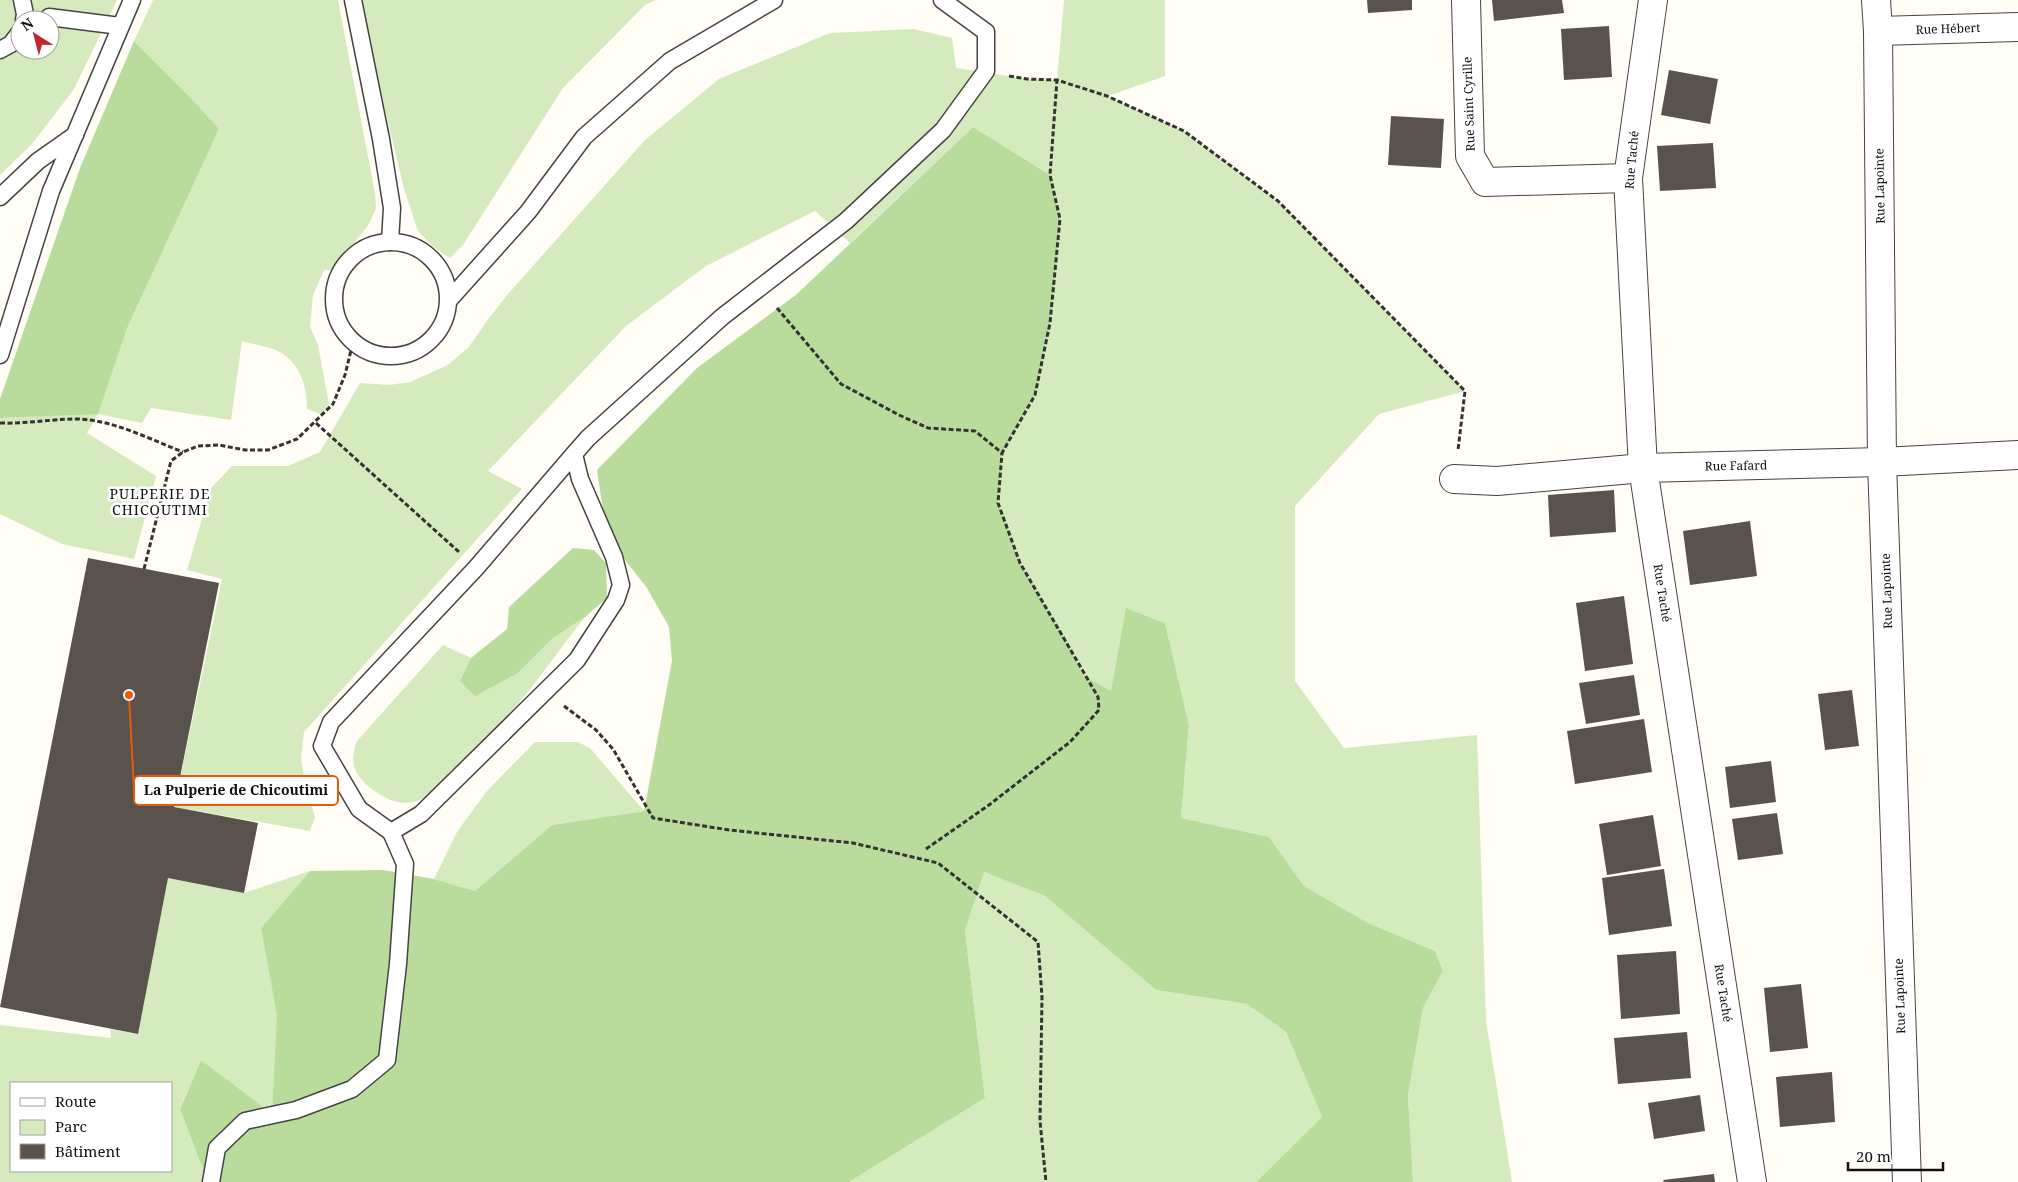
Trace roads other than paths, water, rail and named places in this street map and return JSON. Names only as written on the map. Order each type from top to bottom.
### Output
[{"type":"street","name":"Rue Saint Cyrille","points":[[1466,0],[1470,156],[1485,182],[1628,178]]},
{"type":"street","name":"Rue Taché","points":[[1654,0],[1628,178],[1643,468],[1752,1182]]},
{"type":"street","name":"Rue Lapointe","points":[[1876,0],[1878,32],[1882,462],[1907,1182]]},
{"type":"street","name":"Rue Hébert","points":[[1878,32],[2018,27]]},
{"type":"street","name":"Rue Fafard","points":[[1454,479],[1497,481],[1643,468],[1882,462],[2018,455]]},
{"type":"lane","points":[[0,355],[51,191],[132,0]]},
{"type":"lane","points":[[353,0],[381,139],[392,208],[390,242]]},
{"type":"lane","points":[[449,300],[528,212],[584,137],[670,61],[774,0]]},
{"type":"lane","points":[[211,1182],[217,1148],[245,1121],[296,1110],[352,1089],[387,1060],[398,964],[405,864],[391,832],[359,809],[322,746],[331,722],[476,568],[588,438],[722,317],[846,221],[943,130],[986,71],[986,32],[942,0]]},
{"type":"lane","points":[[60,18],[120,26]]},
{"type":"lane","points":[[0,197],[38,161],[75,135]]},
{"type":"lane","points":[[390,242],[408,245],[425,253],[438,265],[446,282],[449,300],[446,318],[437,334],[424,346],[407,354],[388,357],[369,352],[353,342],[341,327],[335,308],[335,289],[342,271],[355,256],[371,246],[390,242]]},
{"type":"lane","points":[[391,832],[421,814],[577,660],[616,600],[622,585],[614,557],[580,479],[574,454]]},
{"type":"place","name":"La Pulperie de Chicoutimi","points":[[129,695]]},
{"type":"district","name":"PULPERIE DE CHICOUTIMI","points":[[160,502]]}]
